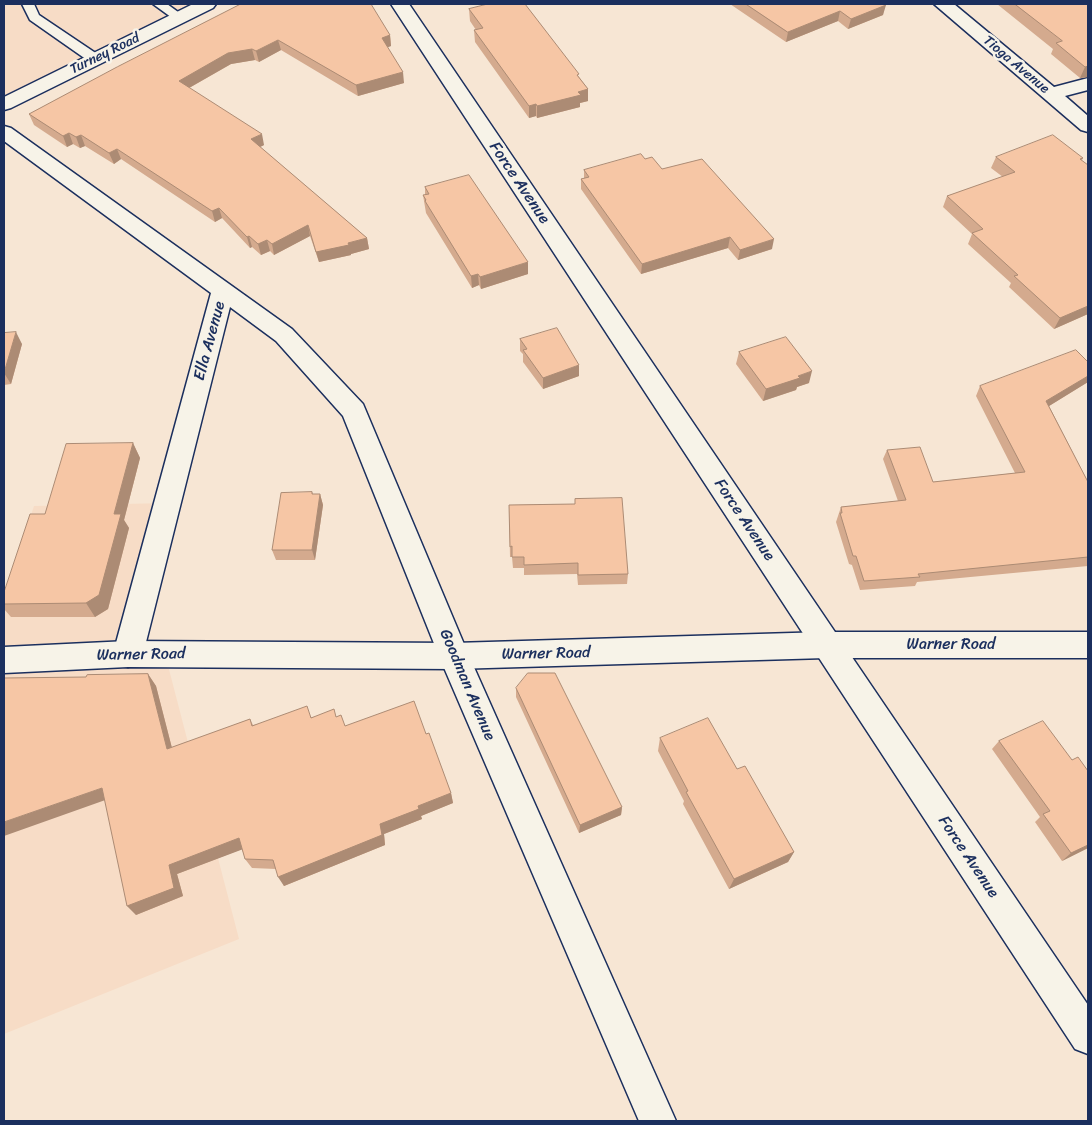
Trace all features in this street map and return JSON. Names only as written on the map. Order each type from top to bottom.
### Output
[{"type":"street","name":"Turney Road","points":[[4,104],[207,4]]},
{"type":"street","name":"Force Avenue","points":[[400,4],[1088,1036]]},
{"type":"street","name":"Tioga Avenue","points":[[943,4],[1088,126]]},
{"type":"street","points":[[1052,94],[1088,84]]},
{"type":"street","name":"Ella Avenue","points":[[4,132],[223,289],[128,654]]},
{"type":"street","name":"Goodman Avenue","points":[[223,289],[284,335],[354,411],[454,656],[658,1121]]},
{"type":"street","name":"Warner Road","points":[[4,660],[128,654],[454,656],[826,645],[1088,645]]},
{"type":"lane","points":[[28,4],[34,17],[96,59]]},
{"type":"lane","points":[[158,4],[180,17]]},
{"type":"shaded area","points":[[4,4],[198,4],[202,6],[4,104]]},
{"type":"shaded area","points":[[168,503],[128,654],[165,654],[239,939],[4,1034],[4,597],[34,506]]},
{"type":"building","points":[[241,4],[371,4],[390,35],[382,38],[403,72],[356,85],[278,40],[256,51],[252,49],[228,53],[179,81],[262,134],[251,139],[367,238],[348,243],[349,245],[316,252],[308,225],[272,244],[267,240],[258,244],[249,236],[247,237],[219,208],[212,211],[117,149],[109,153],[81,135],[76,137],[69,133],[63,136],[29,114]]},
{"type":"building","points":[[488,4],[525,4],[579,74],[577,75],[588,89],[578,92],[581,95],[537,106],[536,104],[529,106],[474,30],[483,28],[469,9]]},
{"type":"building","points":[[746,4],[886,5],[851,19],[840,11],[788,32]]},
{"type":"building","points":[[1015,4],[1088,4],[1088,66],[1085,67],[1056,43],[1062,41]]},
{"type":"building","points":[[1053,135],[1083,158],[1080,159],[1088,165],[1088,306],[1060,318],[1014,276],[1018,275],[972,233],[983,229],[947,196],[1015,172],[996,157]]},
{"type":"building","points":[[641,154],[645,159],[652,157],[662,169],[702,159],[774,239],[740,250],[730,237],[642,264],[581,179],[589,177],[584,170]]},
{"type":"building","points":[[469,175],[528,262],[480,277],[478,274],[471,276],[423,195],[429,194],[425,187]]},
{"type":"building","points":[[557,328],[579,365],[543,378],[523,350],[527,349],[520,339]]},
{"type":"building","points":[[16,332],[4,373],[4,333]]},
{"type":"building","points":[[786,337],[812,371],[798,376],[800,378],[766,389],[739,352]]},
{"type":"building","points":[[1076,350],[1088,362],[1088,376],[1046,401],[1088,482],[1088,557],[918,574],[920,577],[864,581],[856,556],[853,556],[840,513],[842,513],[841,507],[906,500],[887,450],[920,447],[933,482],[1025,472],[980,386]]},
{"type":"building","points":[[133,443],[114,514],[121,514],[99,595],[86,603],[4,604],[4,592],[30,514],[45,514],[66,444]]},
{"type":"building","points":[[312,492],[312,494],[320,494],[312,550],[272,550],[281,493]]},
{"type":"building","points":[[622,498],[628,574],[578,575],[578,563],[524,565],[524,557],[512,557],[509,505],[575,504],[575,499]]},
{"type":"building","points":[[528,673],[555,673],[622,807],[580,825],[516,688]]},
{"type":"building","points":[[148,674],[167,749],[250,719],[252,726],[307,706],[311,718],[334,709],[336,717],[341,715],[345,726],[414,701],[426,734],[429,733],[451,793],[418,806],[419,809],[380,824],[382,835],[278,877],[273,860],[245,859],[239,838],[169,865],[174,888],[127,906],[102,788],[4,822],[4,678]]},
{"type":"building","points":[[708,718],[737,769],[745,766],[794,852],[734,879],[686,792],[688,791],[660,738]]},
{"type":"building","points":[[1043,721],[1072,760],[1078,757],[1088,771],[1088,845],[1071,853],[1043,814],[1050,811],[999,741]]}]
